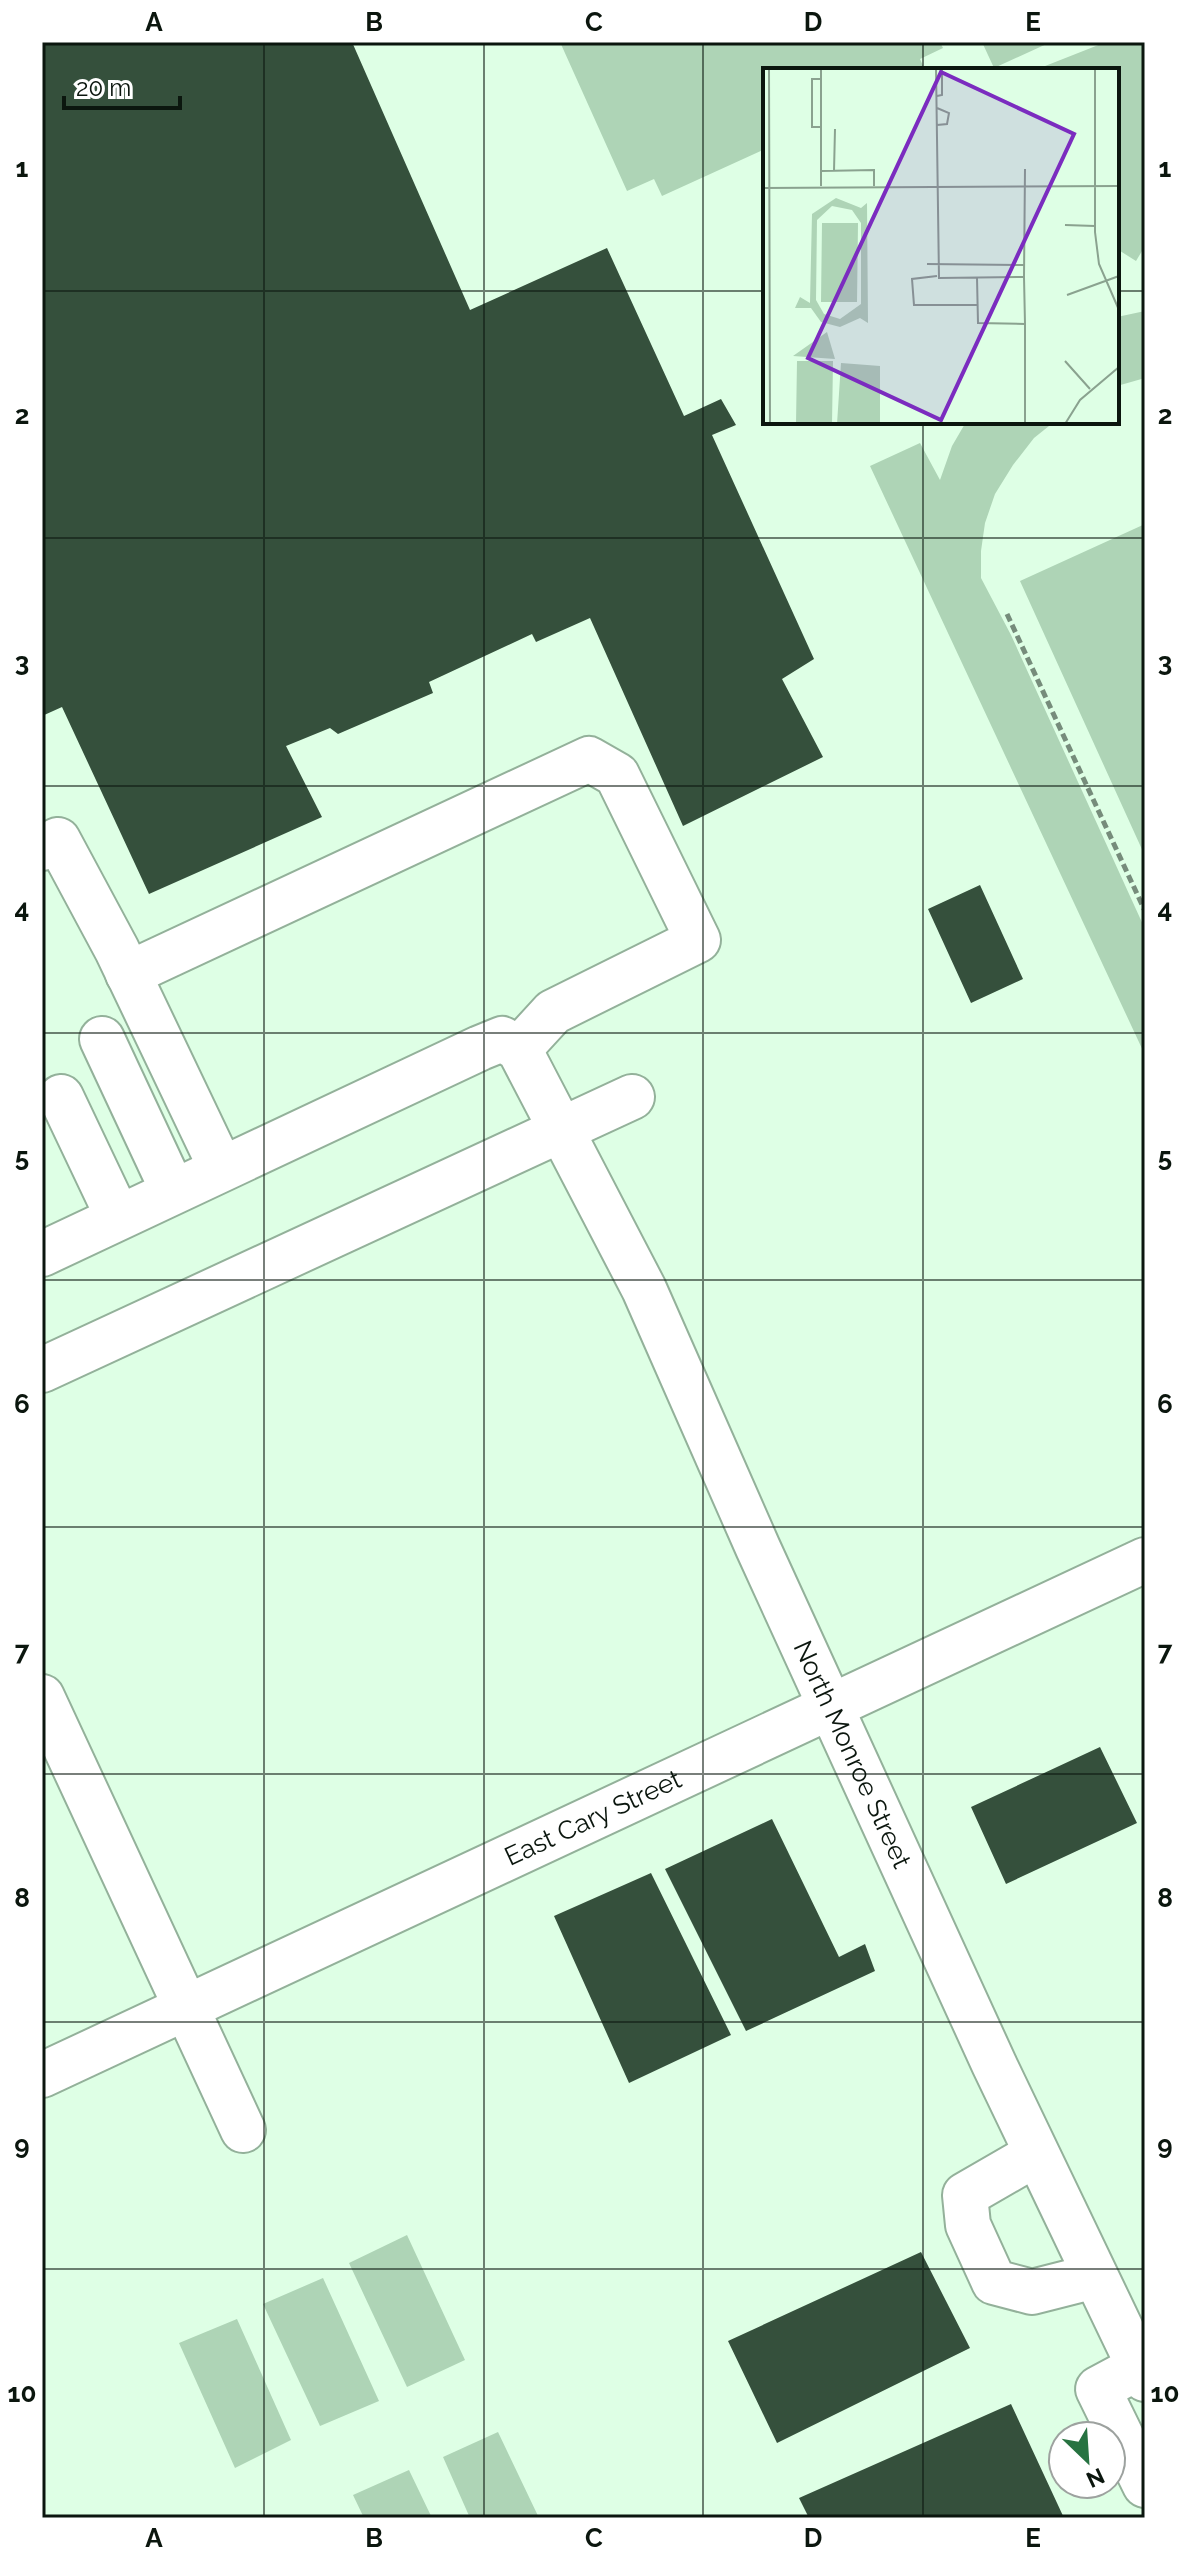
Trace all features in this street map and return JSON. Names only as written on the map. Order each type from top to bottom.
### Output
[{"type":"street","points":[[42,1254],[480,1048],[502,1039],[519,1049],[553,1012],[698,940],[617,775],[589,759],[128,974]]},
{"type":"street","points":[[42,848],[58,840],[128,974],[221,1168]]},
{"type":"street","points":[[102,1039],[173,1191]]},
{"type":"street","name":"North Monroe Street","points":[[519,1049],[644,1289],[830,1706],[1036,2154],[1142,2373]]},
{"type":"street","points":[[61,1097],[118,1217]]},
{"type":"street","points":[[42,1370],[632,1097]]},
{"type":"street","name":"East Cary Street","points":[[42,2075],[1145,1560]]},
{"type":"street","points":[[42,1697],[243,2130]]},
{"type":"street","points":[[1036,2154],[965,2195],[968,2225],[994,2282],[1032,2292],[1095,2276]]},
{"type":"street","points":[[1142,2373],[1098,2389],[1142,2472]]},
{"type":"path","points":[[1007,614],[1145,911]]},
{"type":"green space","points":[[560,42],[940,42],[943,48],[920,59],[924,68],[763,68],[763,150],[662,196],[654,179],[627,191]]},
{"type":"green space","points":[[982,42],[1051,42],[994,68]]},
{"type":"green space","points":[[1106,42],[1145,42],[1145,246],[1136,261],[1119,250],[1119,68],[1040,68]]},
{"type":"green space","points":[[1145,311],[1145,378],[1119,385],[1119,317]]},
{"type":"green space","points":[[965,424],[1052,424],[1034,438],[995,494],[985,523],[981,578],[1011,635],[1145,929],[1145,1055],[870,466],[920,443],[940,480],[952,446]]},
{"type":"green space","points":[[1145,524],[1145,856],[1020,581]]},
{"type":"green space","points":[[407,2235],[465,2360],[407,2387],[349,2263]]},
{"type":"green space","points":[[323,2278],[379,2401],[320,2426],[263,2304]]},
{"type":"green space","points":[[237,2319],[291,2440],[235,2468],[179,2343]]},
{"type":"green space","points":[[498,2432],[539,2518],[470,2518],[443,2457]]},
{"type":"green space","points":[[409,2470],[432,2518],[364,2518],[353,2495]]},
{"type":"building","points":[[42,42],[352,42],[470,310],[607,248],[684,416],[721,399],[736,425],[712,435],[814,659],[782,679],[823,757],[683,826],[590,618],[536,642],[532,634],[429,682],[433,693],[338,734],[330,728],[286,746],[322,817],[149,894],[62,707],[42,716]]},
{"type":"building","points":[[980,885],[1023,979],[971,1003],[928,909]]},
{"type":"building","points":[[1100,1747],[1137,1823],[1006,1884],[971,1807]]},
{"type":"building","points":[[772,1819],[839,1957],[865,1944],[875,1971],[746,2031],[665,1869]]},
{"type":"building","points":[[651,1873],[731,2035],[629,2083],[554,1916]]},
{"type":"building","points":[[921,2252],[970,2348],[777,2443],[728,2341]]},
{"type":"building","points":[[1011,2404],[1047,2481],[1047,2500],[1056,2500],[1064,2518],[809,2518],[799,2498]]}]
